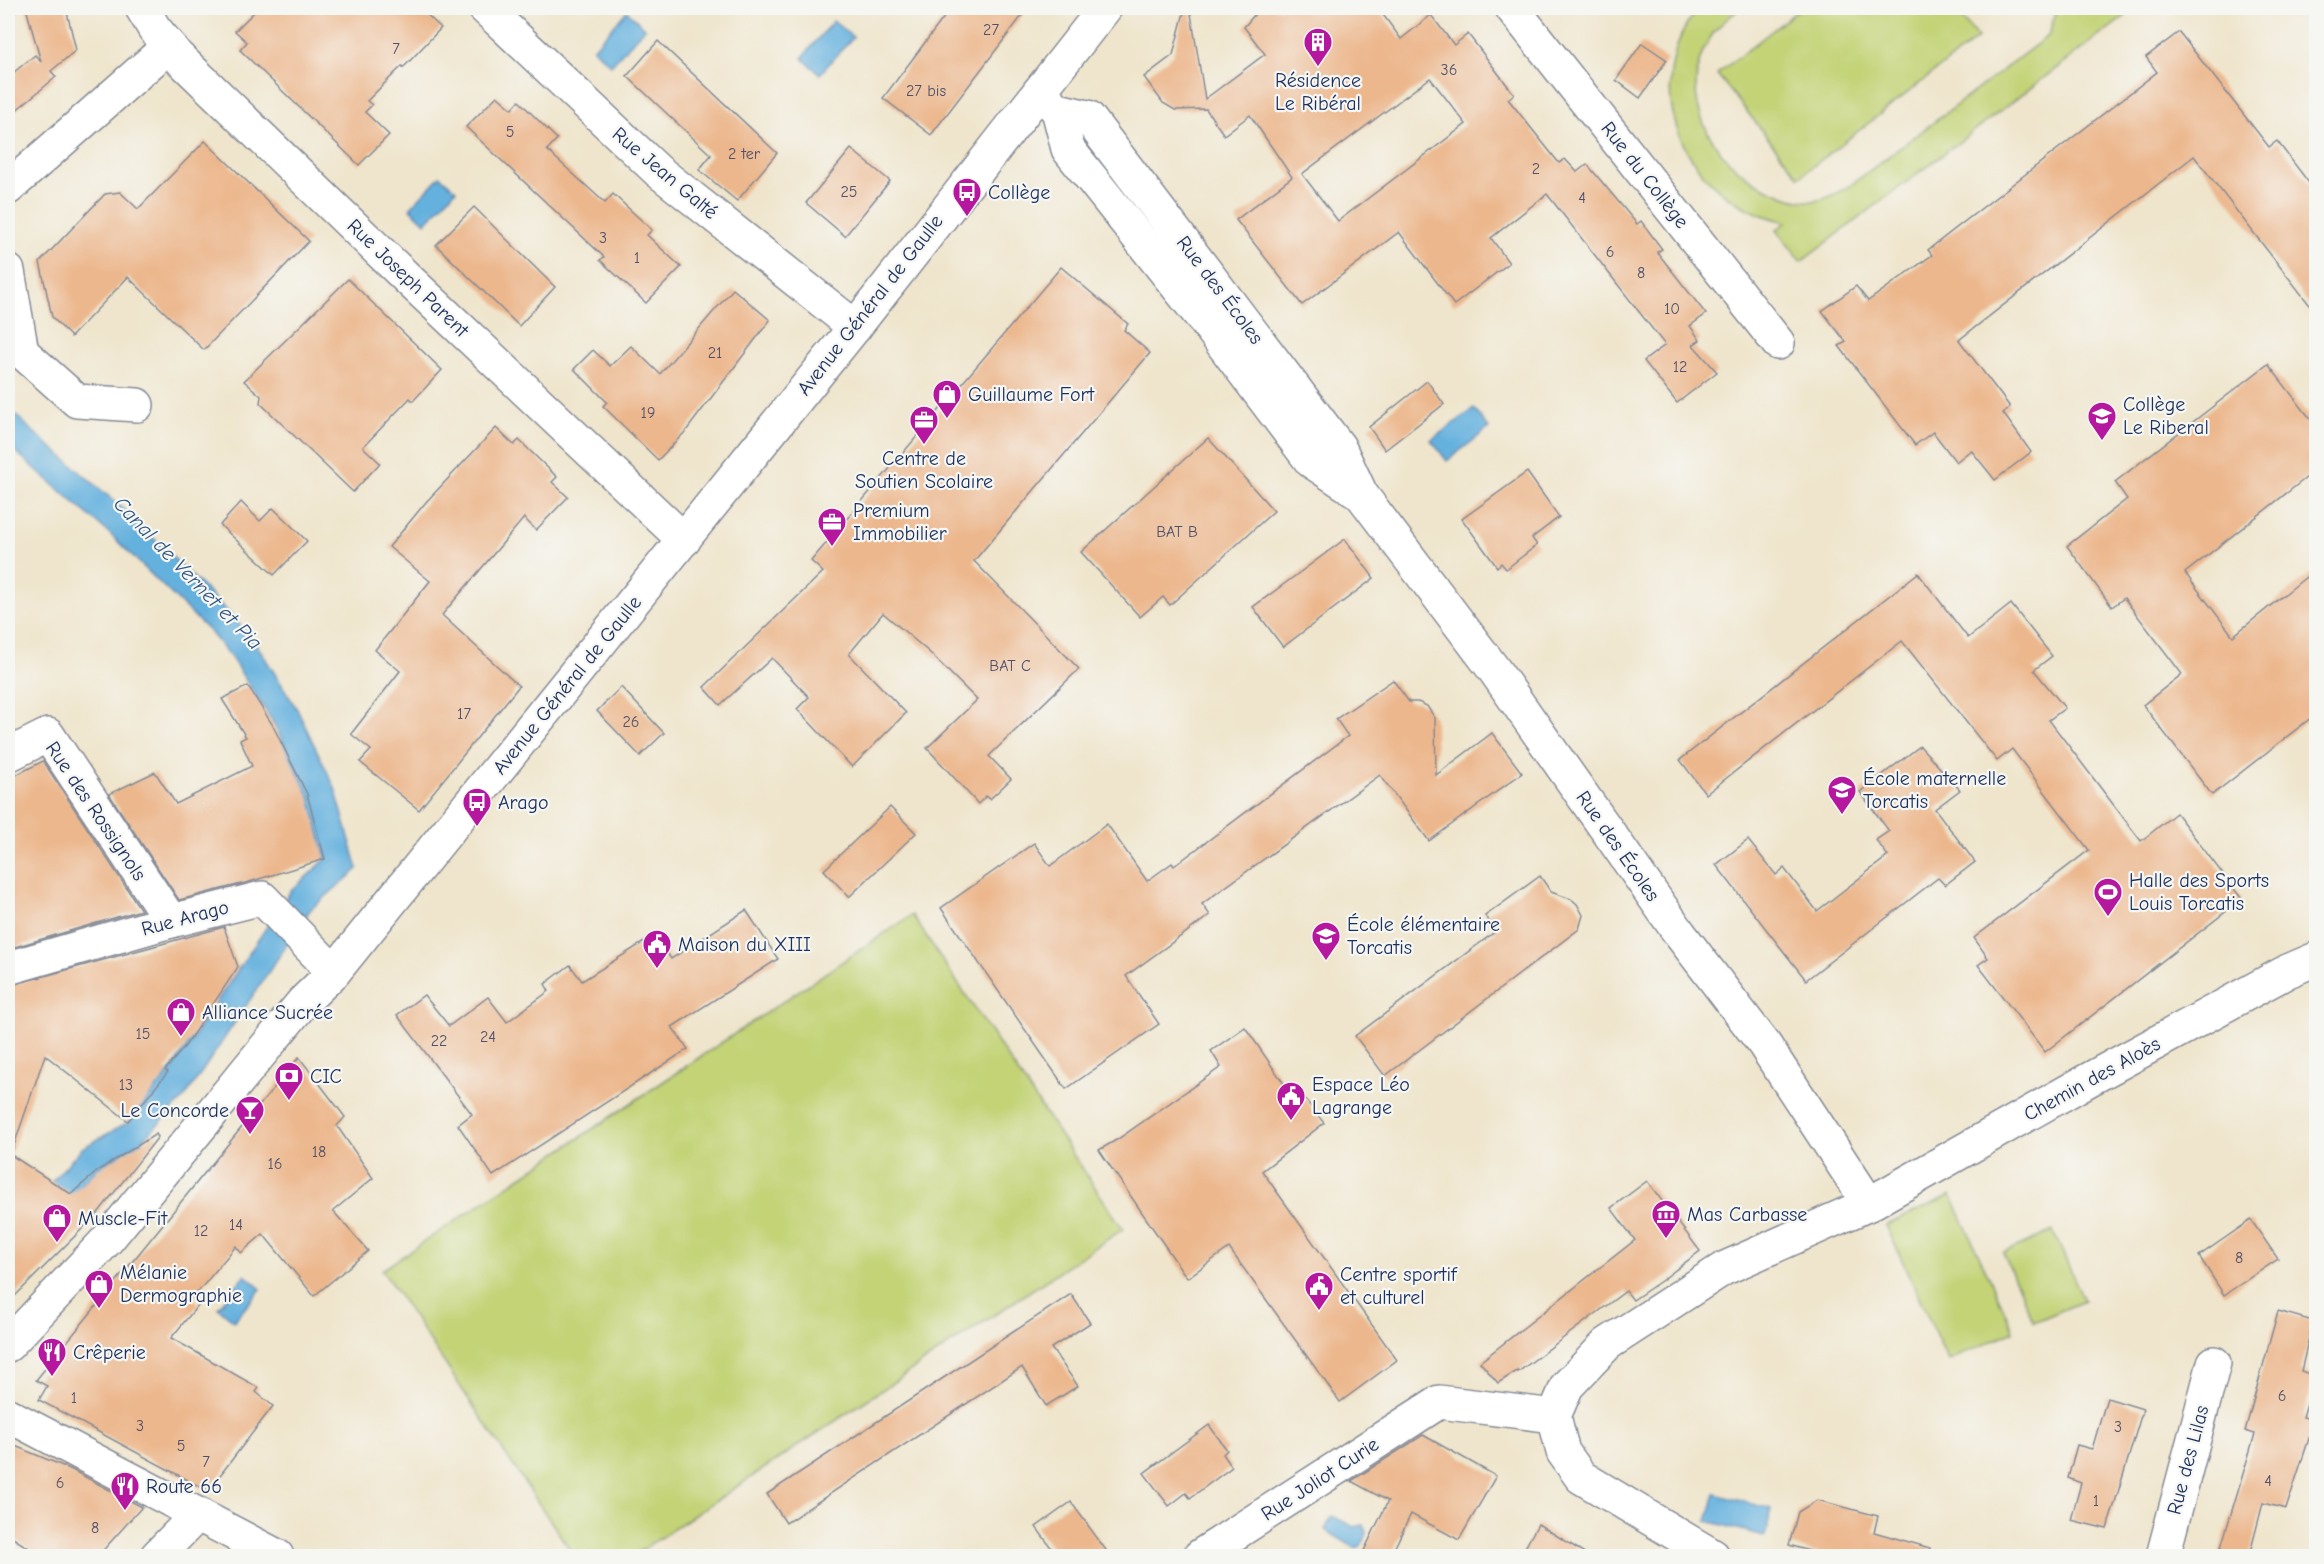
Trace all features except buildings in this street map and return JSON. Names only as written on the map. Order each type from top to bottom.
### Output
[{"type":"street","name":"Rue Joseph Parent","points":[[142,8],[177,56],[684,540]]},
{"type":"street","name":"Rue Jean Galté","points":[[485,8],[658,171],[855,327]]},
{"type":"street","name":"Avenue Général de Gaulle","points":[[8,1345],[107,1240],[303,1002],[334,972],[855,327],[1049,101],[1106,8]]},
{"type":"street","name":"Rue du Collège","points":[[1512,8],[1778,343]]},
{"type":"street","points":[[8,188],[169,46]]},
{"type":"street","name":"Rue des Écoles","points":[[1049,101],[1088,117],[1339,447],[1361,494],[1489,663],[1680,934],[1764,1044],[1869,1204]]},
{"type":"street","points":[[8,271],[22,352],[77,401],[137,405]]},
{"type":"street","name":"Rue des Rossignols","points":[[8,755],[48,735],[171,921]]},
{"type":"street","name":"Rue Arago","points":[[8,968],[171,921],[262,898],[334,972]]},
{"type":"street","name":"Chemin des Aloès","points":[[1554,1416],[1567,1386],[1607,1344],[1723,1269],[1869,1204],[2088,1080],[2288,971],[2316,959]]},
{"type":"street","name":"Rue des Lilas","points":[[2163,1557],[2214,1363]]},
{"type":"street","name":"Rue Joliot Curie","points":[[1200,1557],[1439,1401],[1554,1416]]},
{"type":"street","points":[[8,1415],[277,1557]]},
{"type":"street","points":[[1554,1416],[1563,1452],[1581,1477],[1713,1557]]},
{"type":"street","points":[[157,1557],[198,1514]]},
{"type":"green space","points":[[1700,8],[1741,8],[1716,30],[1699,61],[1696,83],[1698,104],[1704,125],[1715,145],[1747,177],[1766,188],[1796,199],[1814,201],[1832,196],[1848,187],[2049,35],[2057,8],[2136,8],[1801,262],[1777,230],[1786,222],[1753,211],[1726,195],[1698,167],[1678,132],[1670,93],[1672,64],[1684,30]]},
{"type":"green space","points":[[1801,8],[1954,8],[1978,38],[1799,177],[1717,74]]},
{"type":"green space","points":[[912,915],[1123,1229],[633,1556],[574,1556],[382,1270]]},
{"type":"green space","points":[[1951,1195],[2014,1331],[1948,1361],[1886,1225]]},
{"type":"green space","points":[[2053,1231],[2084,1301],[2034,1322],[2003,1253]]},
{"type":"water","points":[[627,11],[645,28],[611,65],[593,49]]},
{"type":"water","points":[[833,21],[853,37],[820,74],[802,58]]},
{"type":"water","points":[[440,176],[456,190],[425,223],[410,208]]},
{"type":"water","name":"Canal de Vernet et Pia","points":[[8,407],[29,428],[128,513],[231,615],[255,642],[297,709],[335,788],[358,869],[310,910],[185,1097],[142,1141],[98,1168],[8,1264],[8,1230],[82,1148],[129,1122],[169,1073],[290,892],[326,859],[310,798],[273,722],[232,659],[211,633],[109,533],[8,445]]},
{"type":"water","points":[[1474,409],[1489,428],[1447,461],[1431,440]]},
{"type":"water","points":[[245,1275],[261,1289],[234,1321],[218,1308]]},
{"type":"water","points":[[1715,1494],[1772,1509],[1765,1536],[1707,1521]]},
{"type":"water","points":[[1332,1516],[1354,1527],[1364,1525],[1366,1533],[1361,1546],[1355,1548],[1325,1530]]},
{"type":"place","name":"Résidence Le Ribéral","points":[[1318,68]]},
{"type":"place","name":"Collège","points":[[967,218]]},
{"type":"place","name":"Guillaume Fort","points":[[947,420]]},
{"type":"place","name":"Collège Le Riberal","points":[[2102,442]]},
{"type":"place","name":"Centre de Soutien Scolaire","points":[[924,446]]},
{"type":"place","name":"Premium Immobilier","points":[[832,548]]},
{"type":"place","name":"École maternelle Torcatis","points":[[1842,816]]},
{"type":"place","name":"Arago","points":[[477,828]]},
{"type":"place","name":"Halle des Sports Louis Torcatis","points":[[2108,918]]},
{"type":"place","name":"École élémentaire Torcatis","points":[[1326,962]]},
{"type":"place","name":"Maison du XIII","points":[[657,970]]},
{"type":"place","name":"Alliance Sucrée","points":[[181,1038]]},
{"type":"place","name":"CIC","points":[[289,1102]]},
{"type":"place","name":"Espace Léo Lagrange","points":[[1291,1122]]},
{"type":"place","name":"Le Concorde","points":[[250,1136]]},
{"type":"place","name":"Mas Carbasse","points":[[1666,1240]]},
{"type":"place","name":"Muscle-Fit","points":[[57,1244]]},
{"type":"place","name":"Mélanie Dermographie","points":[[99,1310]]},
{"type":"place","name":"Centre sportif et culturel","points":[[1319,1312]]},
{"type":"place","name":"Crêperie","points":[[52,1378]]},
{"type":"place","name":"Route 66","points":[[125,1512]]}]
